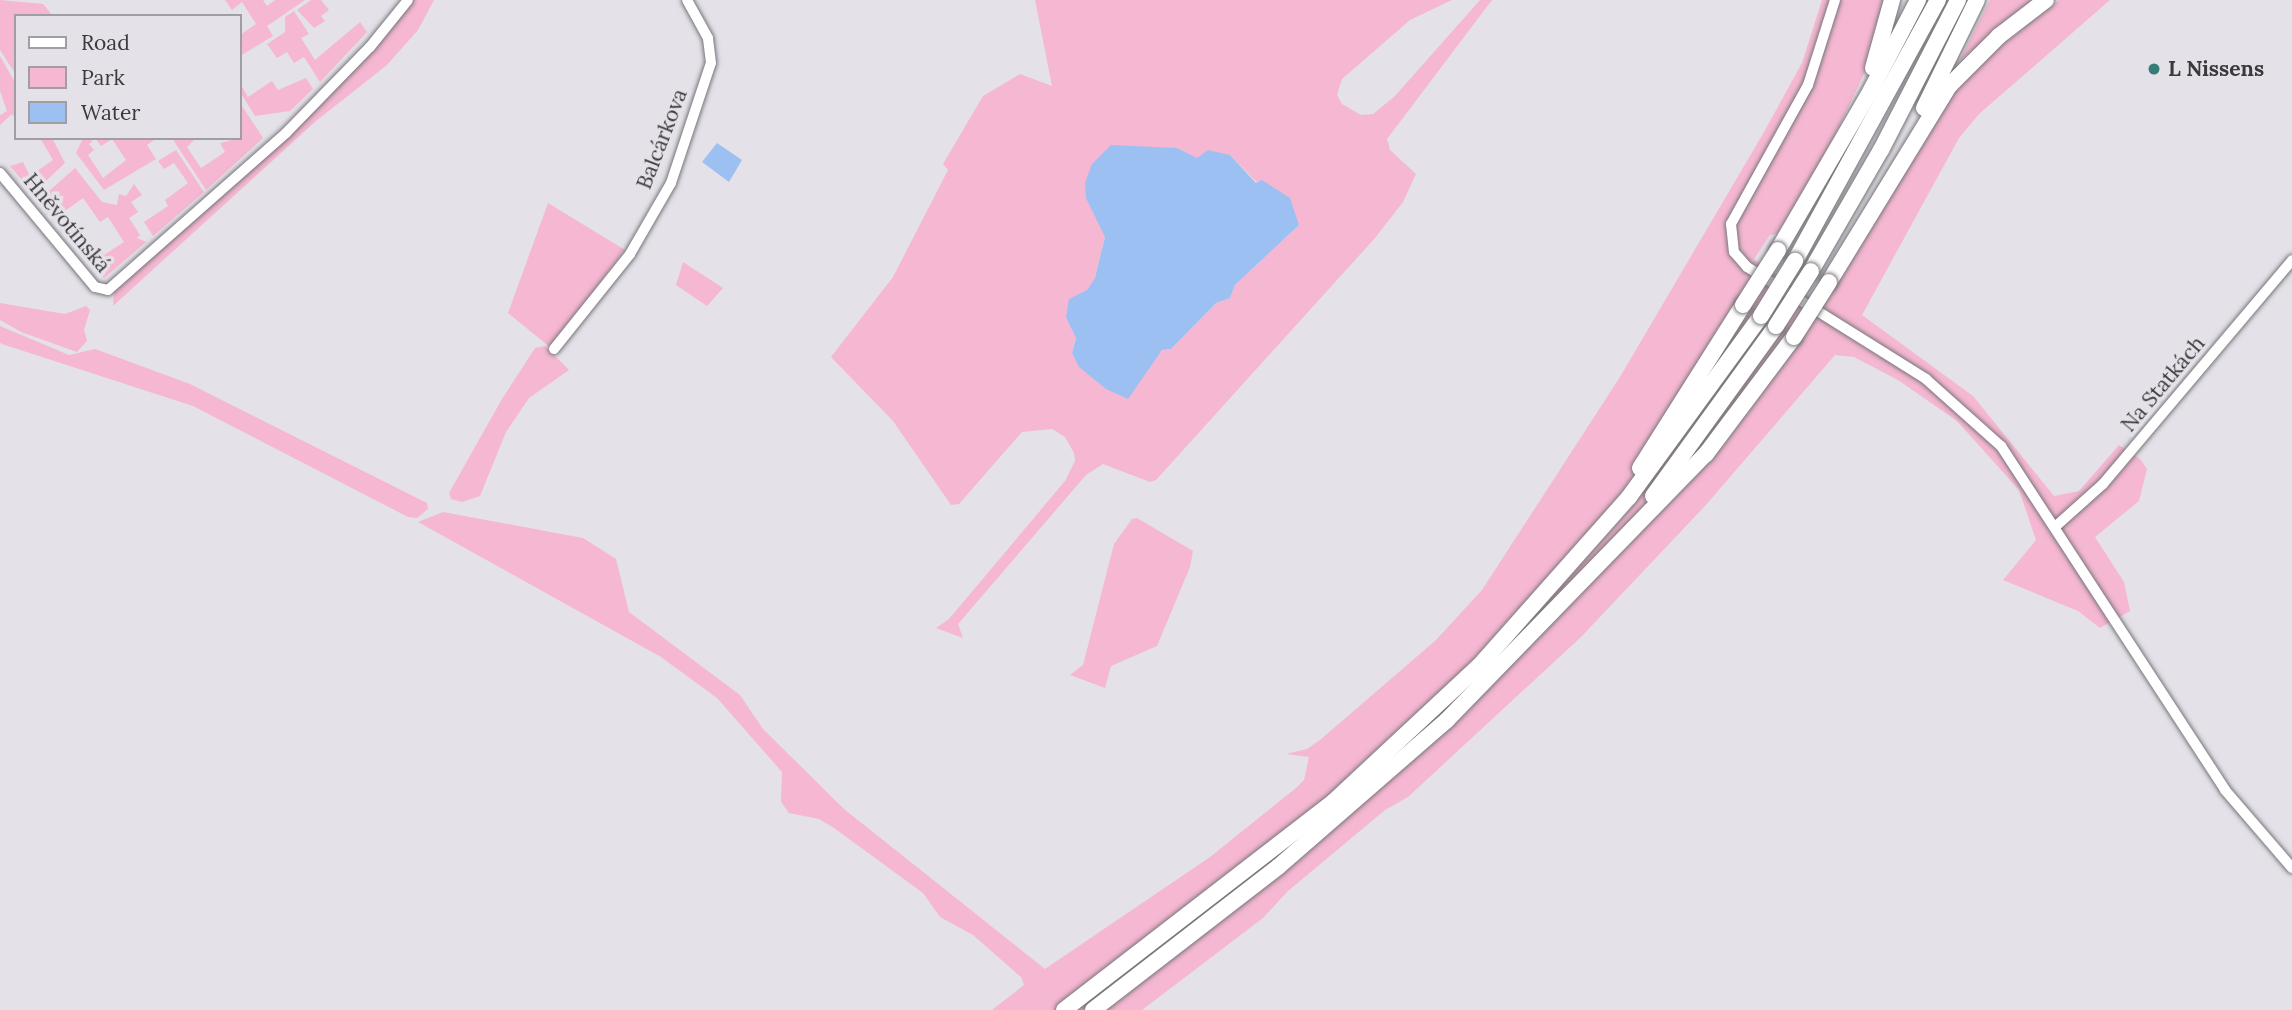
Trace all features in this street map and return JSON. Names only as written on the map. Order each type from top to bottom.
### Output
[{"type":"highway","points":[[1829,162],[1877,57],[1892,0]]},
{"type":"highway","points":[[1594,540],[1778,250],[1917,0]]},
{"type":"highway","points":[[1064,1010],[1256,864],[1372,767],[1479,666],[1594,540],[1683,428],[1761,316],[1795,261],[1938,0]]},
{"type":"highway","points":[[1593,568],[1713,418],[1776,326],[1881,149],[1958,0]]},
{"type":"highway","points":[[1885,186],[1977,0]]},
{"type":"highway","points":[[1093,1010],[1278,867],[1399,765],[1726,431],[1794,337],[1949,86],[1999,36],[2046,0]]},
{"type":"street","name":"Hněvotínská","points":[[0,173],[94,287],[108,290],[286,133],[370,47],[408,0]]},
{"type":"street","name":"Balcárkova","points":[[554,349],[630,254],[671,183],[711,63],[708,38],[687,0]]},
{"type":"street","points":[[1835,0],[1808,85],[1736,213],[1730,242],[1747,267],[1957,403],[2006,451],[2225,790],[2292,868]]},
{"type":"street","name":"Na Statkách","points":[[2056,526],[2103,484],[2292,260]]},
{"type":"green space","points":[[0,0],[43,4],[51,14],[14,14],[14,72],[0,50]]},
{"type":"green space","points":[[225,0],[263,0],[267,6],[275,0],[305,0],[267,26],[273,36],[242,55],[242,34],[256,24],[242,2],[232,10]]},
{"type":"green space","points":[[311,0],[321,0],[329,10],[321,16],[325,21],[314,28],[297,10]]},
{"type":"green space","points":[[413,0],[434,0],[418,30],[387,65],[316,121],[113,306],[114,292],[306,119]]},
{"type":"green space","points":[[1035,0],[1452,0],[1410,20],[1342,79],[1337,95],[1342,104],[1361,115],[1373,114],[1395,96],[1480,0],[1492,0],[1387,139],[1390,150],[1416,174],[1403,202],[1375,238],[1156,480],[1150,482],[1103,464],[1086,475],[958,624],[963,638],[936,628],[949,619],[1065,481],[1075,461],[1074,453],[1065,437],[1052,429],[1022,432],[959,504],[951,505],[893,421],[831,357],[893,277],[948,170],[943,164],[983,96],[1020,74],[1052,86]],"holes":[[[1177,148],[1197,159],[1230,155],[1299,225],[1235,285],[1230,298],[1216,303],[1171,349],[1162,350],[1138,380],[1116,391],[1106,389],[1072,353],[1087,290],[1095,278],[1105,237],[1102,227]]]},
{"type":"green space","points":[[1822,0],[1887,0],[1875,50],[1825,157],[1777,234],[1770,235],[1754,259],[1823,307],[1927,124],[1976,65],[2059,0],[2110,0],[1979,114],[1959,138],[1862,315],[1973,396],[2054,496],[2079,491],[2119,445],[2140,459],[2147,469],[2139,501],[2095,537],[2124,582],[2130,611],[2100,628],[2078,611],[2003,580],[2036,540],[2019,490],[1957,421],[1898,380],[1854,357],[1835,355],[1705,506],[1581,637],[1408,797],[1385,810],[1288,891],[1263,918],[1142,1010],[992,1010],[1024,985],[1021,977],[973,935],[940,917],[923,893],[834,828],[819,819],[789,813],[781,802],[782,772],[717,698],[661,657],[418,522],[443,512],[583,538],[616,559],[629,612],[740,695],[763,729],[844,809],[1045,969],[1210,857],[1296,788],[1304,780],[1309,757],[1286,754],[1307,749],[1320,740],[1436,640],[1482,590],[1620,377],[1764,132],[1802,63]]},
{"type":"green space","points":[[1990,0],[2033,0],[1960,60]]},
{"type":"green space","points":[[294,11],[309,34],[301,38],[315,60],[360,22],[367,32],[320,82],[304,57],[294,63],[287,52],[277,58],[267,44],[285,32],[285,17]]},
{"type":"green space","points":[[0,56],[14,80],[14,116],[12,114],[0,125],[0,115],[7,111],[0,91]]},
{"type":"green space","points":[[306,78],[313,89],[290,111],[255,116],[242,95],[242,86],[248,97],[272,81],[278,90]]},
{"type":"green space","points":[[242,106],[263,138],[206,190],[173,140],[194,140],[187,147],[201,168],[225,152],[220,143],[242,140]]},
{"type":"green space","points":[[41,140],[53,140],[65,163],[33,193],[10,166],[23,162],[30,176],[53,160]]},
{"type":"green space","points":[[82,140],[93,141],[89,144],[94,150],[88,155],[103,178],[126,160],[113,140],[154,140],[147,145],[156,159],[104,190],[76,153]]},
{"type":"green space","points":[[96,140],[110,140],[101,146]]},
{"type":"green space","points":[[176,150],[204,192],[153,236],[144,222],[168,206],[165,200],[188,183],[174,163],[164,169],[158,161]]},
{"type":"green space","points":[[75,168],[102,202],[117,205],[119,194],[126,196],[134,184],[142,195],[131,202],[138,212],[129,218],[140,235],[137,238],[146,242],[104,278],[79,250],[97,245],[104,255],[124,242],[108,217],[100,222],[83,198],[62,213],[66,221],[59,225],[39,200]]},
{"type":"green space","points":[[548,203],[625,250],[551,348],[508,313]]},
{"type":"green space","points":[[683,262],[723,288],[707,306],[676,285]]},
{"type":"green space","points":[[0,303],[65,314],[86,306],[90,310],[84,330],[87,341],[77,352],[21,332],[0,320]]},
{"type":"green space","points":[[0,326],[69,355],[95,349],[190,384],[427,503],[428,509],[417,518],[408,517],[193,406],[0,343]]},
{"type":"green space","points":[[545,346],[569,370],[529,398],[506,432],[480,496],[462,502],[451,499],[449,493],[502,399],[535,348]]},
{"type":"green space","points":[[1137,518],[1193,551],[1190,567],[1157,646],[1111,666],[1105,688],[1070,675],[1083,665],[1114,544],[1132,519]]},
{"type":"water","points":[[717,143],[742,160],[729,182],[702,162]]},
{"type":"water","points":[[1111,145],[1177,148],[1197,158],[1208,150],[1230,155],[1256,183],[1262,180],[1290,198],[1299,225],[1235,285],[1230,298],[1216,303],[1171,349],[1162,350],[1128,399],[1106,389],[1079,367],[1072,353],[1076,338],[1066,317],[1069,299],[1087,290],[1095,278],[1105,237],[1086,198],[1085,183],[1092,164]]},
{"type":"place","name":"L Nissens","points":[[2154,69]]}]
